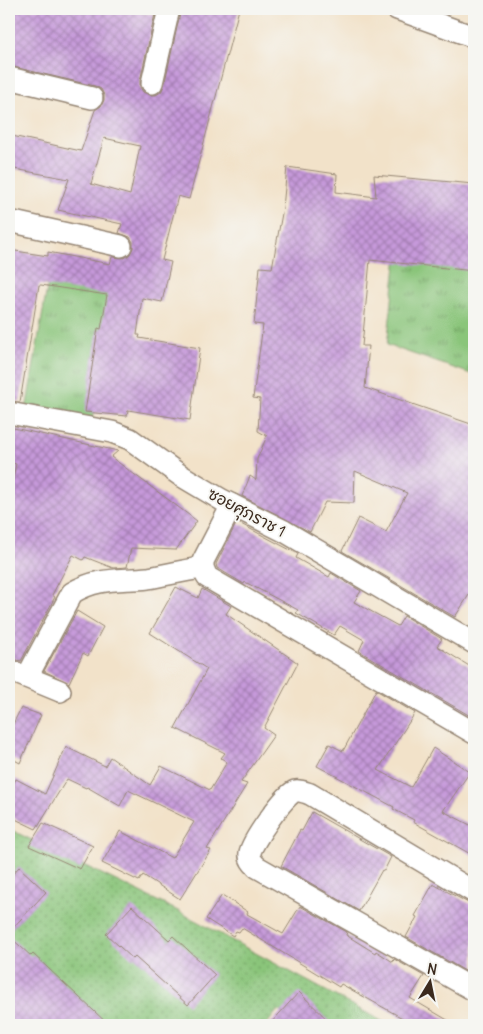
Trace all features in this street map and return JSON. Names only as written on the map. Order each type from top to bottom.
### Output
[{"type":"street","points":[[152,83],[169,9]]},
{"type":"street","points":[[397,9],[474,37]]},
{"type":"street","points":[[9,78],[92,98]]},
{"type":"street","points":[[9,221],[121,246]]},
{"type":"street","name":"ซอยศุภราช 1","points":[[9,413],[112,432],[130,439],[180,475],[232,505],[284,531],[474,643]]},
{"type":"street","points":[[232,505],[204,561],[202,568],[207,577],[474,733]]},
{"type":"street","points":[[60,692],[18,674],[72,593],[98,581],[144,578],[202,568]]},
{"type":"street","points":[[474,892],[310,794],[300,791],[293,792],[284,798],[254,842],[250,854],[251,861],[257,866],[474,990]]},
{"type":"green space","points":[[397,256],[474,261],[474,375],[387,345]]},
{"type":"green space","points":[[48,282],[115,294],[92,421],[26,410]]},
{"type":"green space","points":[[9,829],[176,910],[389,1025],[295,1025],[278,1010],[266,1025],[9,1025]]},
{"type":"building","points":[[9,9],[107,9],[155,14],[140,87],[143,92],[156,95],[161,92],[164,86],[181,9],[239,9],[189,199],[178,196],[162,260],[171,262],[162,302],[142,298],[137,335],[140,335],[139,338],[200,348],[190,420],[128,410],[127,416],[85,412],[98,328],[101,329],[107,295],[41,285],[39,285],[20,402],[9,401],[9,250],[48,256],[48,252],[110,264],[112,257],[125,258],[130,254],[133,242],[130,237],[119,233],[122,224],[58,210],[69,179],[9,168],[12,136],[81,151],[95,110],[101,106],[104,100],[101,89],[9,66]],"holes":[[[104,138],[140,146],[130,195],[91,184]]]},
{"type":"building","points":[[287,167],[337,174],[336,192],[376,197],[374,175],[474,184],[474,271],[370,260],[362,346],[369,346],[365,388],[474,425],[474,587],[455,617],[342,551],[358,518],[386,532],[407,493],[355,471],[354,503],[325,502],[310,532],[242,496],[250,476],[256,480],[257,459],[267,436],[258,431],[260,399],[253,398],[263,325],[254,324],[260,267],[272,268],[283,208]]},
{"type":"building","points":[[9,427],[118,451],[111,457],[197,521],[176,550],[131,548],[127,567],[113,568],[85,557],[83,560],[73,555],[52,595],[55,597],[21,661],[9,658],[9,498],[16,464],[9,462]]},
{"type":"building","points":[[237,522],[298,554],[296,558],[329,577],[331,573],[361,591],[354,602],[398,626],[404,616],[442,639],[437,646],[474,669],[474,713],[472,717],[359,651],[364,640],[340,626],[334,635],[296,613],[298,610],[245,582],[244,584],[217,568],[216,564]]},
{"type":"building","points":[[176,587],[198,598],[202,589],[231,606],[226,614],[298,663],[264,728],[274,735],[241,782],[247,784],[207,849],[211,850],[180,899],[143,875],[139,881],[102,863],[120,831],[172,858],[194,822],[128,790],[120,806],[87,787],[67,779],[36,829],[9,816],[9,792],[16,779],[45,794],[66,747],[105,766],[110,757],[150,785],[161,766],[210,790],[227,762],[221,758],[225,753],[175,728],[207,669],[150,633]]},
{"type":"building","points":[[77,611],[103,627],[88,656],[83,653],[69,683],[44,671]]},
{"type":"building","points":[[376,690],[415,713],[378,770],[411,787],[433,748],[470,772],[443,811],[474,827],[474,856],[413,822],[414,820],[393,809],[394,807],[317,766],[329,744],[343,751]]},
{"type":"building","points":[[21,708],[41,715],[20,763],[9,757],[9,732]]},
{"type":"building","points":[[312,812],[391,857],[359,911],[281,866]]},
{"type":"building","points":[[43,823],[93,846],[80,869],[29,846]]},
{"type":"building","points":[[19,867],[46,892],[9,932],[9,878]]},
{"type":"building","points":[[433,884],[474,906],[474,976],[406,937],[417,917],[415,916]]},
{"type":"building","points":[[222,895],[248,912],[247,914],[283,934],[300,906],[347,932],[346,935],[375,953],[376,951],[393,962],[394,959],[424,976],[410,998],[456,1025],[415,1025],[341,984],[339,987],[242,928],[239,932],[236,931],[233,936],[206,919]]},
{"type":"building","points":[[132,906],[169,940],[173,936],[215,975],[188,1005],[135,957],[133,959],[106,934]]},
{"type":"building","points":[[9,936],[31,956],[33,954],[109,1025],[9,1025]]},
{"type":"building","points":[[299,992],[333,1025],[269,1025]]}]
